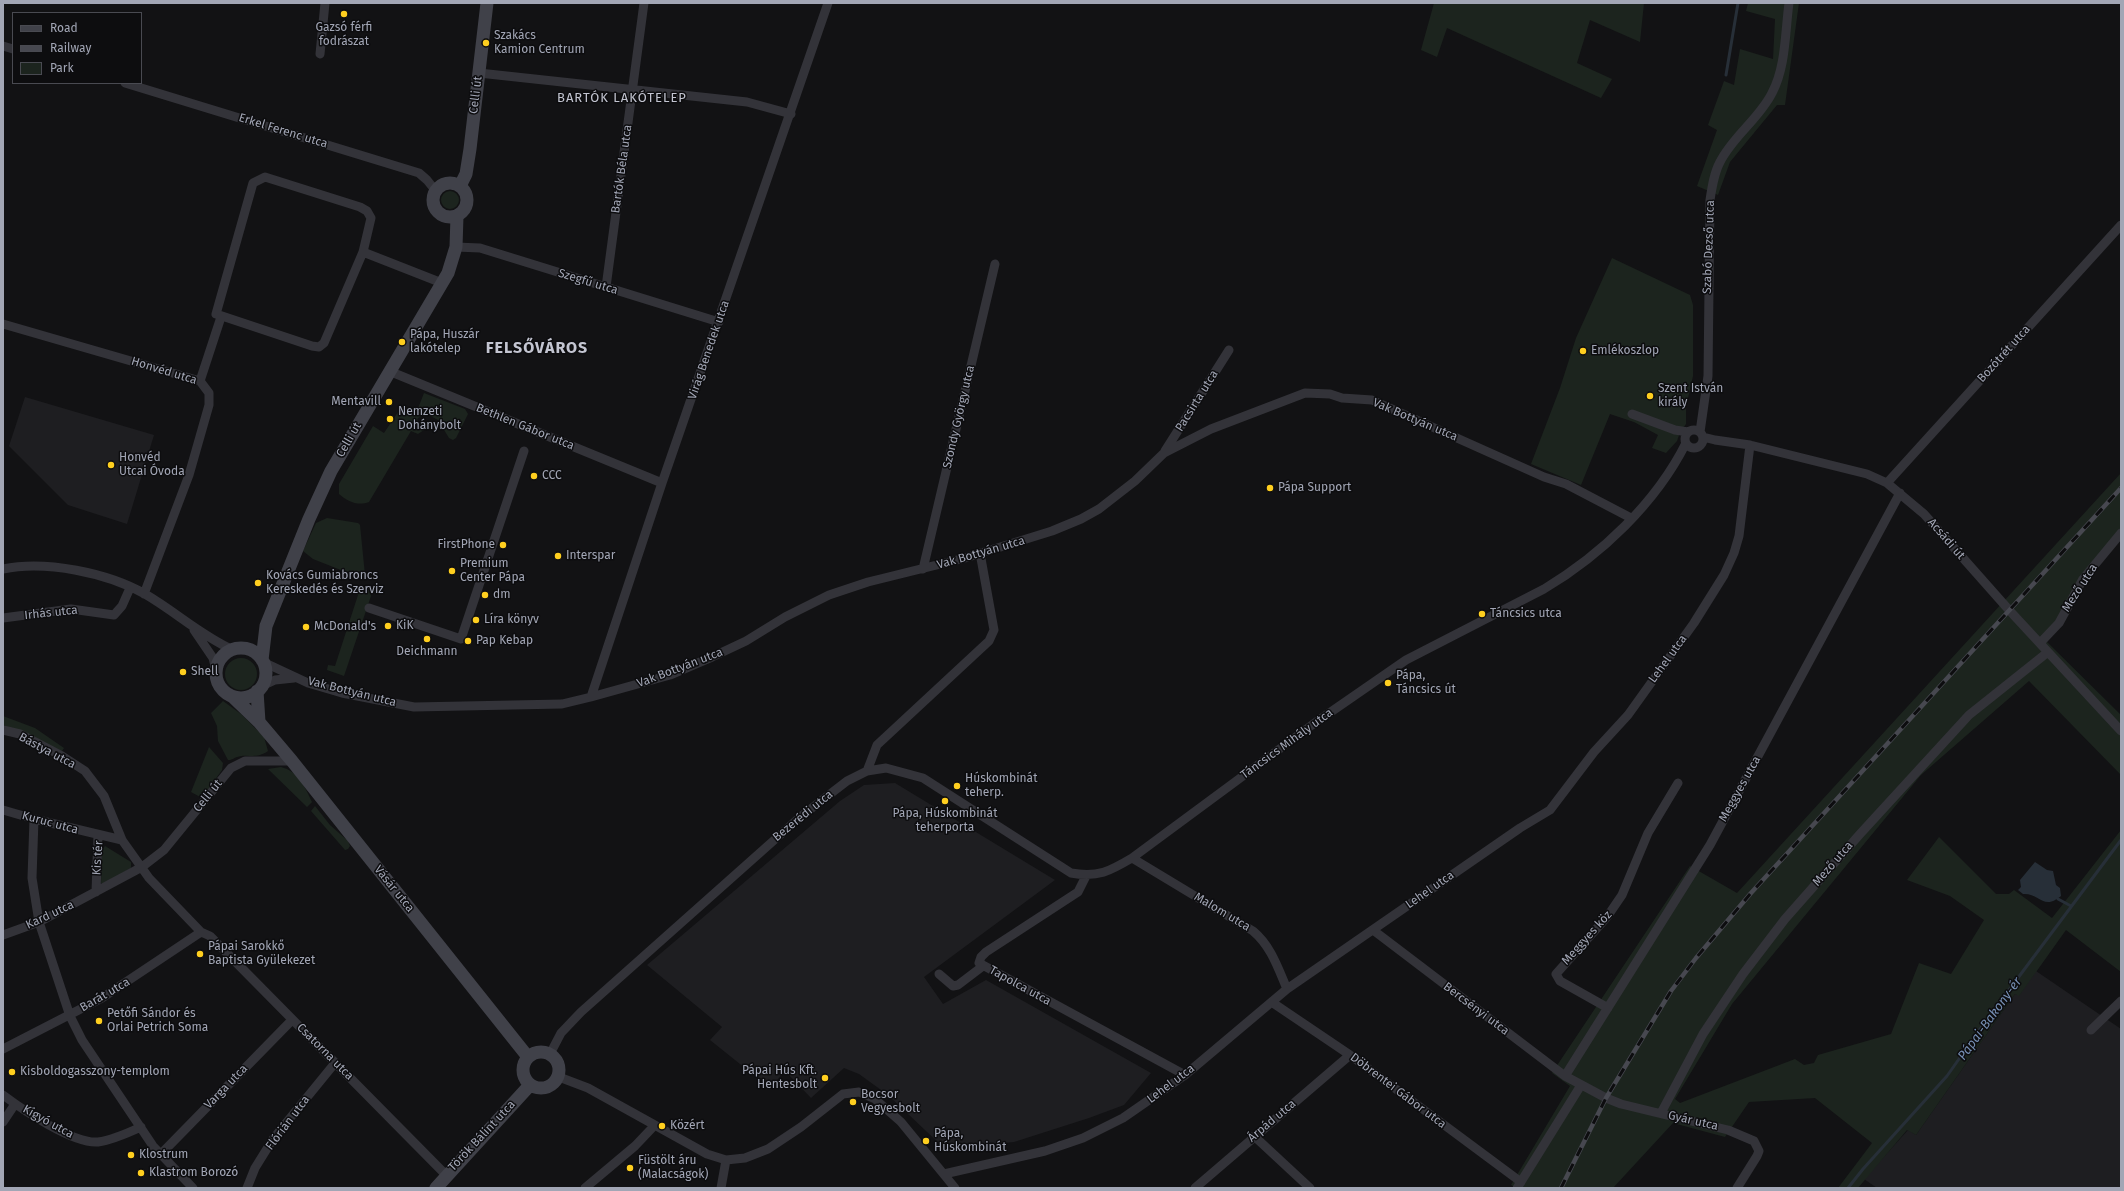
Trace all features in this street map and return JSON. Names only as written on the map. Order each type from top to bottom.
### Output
[{"type":"street","points":[[320,54],[325,3]]},
{"type":"street","name":"Celli út","points":[[460,186],[467,168],[487,3]]},
{"type":"street","name":"Bartók Béla utca","points":[[606,287],[644,3]]},
{"type":"street","name":"Virág Benedek utca","points":[[591,697],[662,483],[791,114],[828,3]]},
{"type":"street","name":"Szabó Dezső utca","points":[[1694,438],[1701,416],[1708,376],[1711,193],[1719,162],[1735,140],[1760,111],[1772,94],[1778,80],[1789,3]]},
{"type":"street","points":[[479,73],[747,102],[791,114]]},
{"type":"street","name":"Erkel Ferenc utca","points":[[127,84],[419,173],[435,190]]},
{"type":"street","points":[[265,177],[360,207],[367,211],[371,218],[362,252],[324,343],[319,346],[312,346],[221,317],[216,314],[253,182],[259,178],[265,177]]},
{"type":"street","points":[[450,183],[460,186],[467,196],[467,202],[462,213],[457,216],[444,216],[434,209],[433,196],[435,190],[439,186],[450,183]]},
{"type":"street","name":"Celli út","points":[[263,661],[266,626],[309,518],[331,471],[448,273],[456,247],[457,216]]},
{"type":"street","name":"Bozótrét utca","points":[[1887,483],[2121,225]]},
{"type":"street","name":"Szegfű utca","points":[[456,247],[480,248],[719,322]]},
{"type":"street","points":[[362,252],[442,283]]},
{"type":"street","name":"Szondy György utca","points":[[923,569],[994,264]]},
{"type":"street","points":[[200,381],[221,317]]},
{"type":"street","name":"Honvéd utca","points":[[3,324],[200,381],[209,393],[208,405],[189,475],[144,594]]},
{"type":"street","name":"Pacsirta utca","points":[[1164,453],[1229,350]]},
{"type":"street","name":"Bethlen Gábor utca","points":[[389,371],[662,483]]},
{"type":"street","name":"Vak Bottyán utca","points":[[263,661],[296,678],[342,692],[414,707],[562,704],[591,697],[670,675],[746,641],[785,617],[830,595],[868,582],[980,554],[1052,531],[1081,519],[1099,509],[1129,485],[1164,453],[1206,431],[1305,393],[1330,394],[1342,398],[1372,400],[1544,477],[1566,484],[1631,518]]},
{"type":"street","points":[[1632,414],[1694,438]]},
{"type":"street","name":"Acsádi út","points":[[1694,438],[1750,445],[1867,474],[1887,483],[1924,514],[2121,731]]},
{"type":"street","name":"Táncsics Mihály utca","points":[[867,771],[886,768],[923,778],[1071,874],[1086,876],[1105,873],[1132,858],[1312,725],[1406,660],[1565,577],[1600,548],[1651,497],[1694,438]]},
{"type":"street","name":"Lehel utca","points":[[944,1174],[1026,1157],[1083,1138],[1123,1118],[1185,1075],[1273,1003],[1287,989],[1513,832],[1550,810],[1594,752],[1628,715],[1694,623],[1724,575],[1734,553],[1739,536],[1750,445]]},
{"type":"street","points":[[369,608],[461,640],[524,451]]},
{"type":"street","name":"Meggyes utca","points":[[1565,1076],[1710,845],[1900,494]]},
{"type":"street","name":"Mező utca","points":[[2040,643],[2059,623],[2084,580],[2121,533]]},
{"type":"street","points":[[867,771],[876,745],[989,641],[994,630],[980,554]]},
{"type":"street","points":[[3,569],[53,567],[95,574],[144,594],[176,614],[192,628],[215,641],[236,649],[252,651],[263,661],[265,675],[260,689],[259,722]]},
{"type":"street","name":"Irhás utca","points":[[3,618],[71,609],[114,615],[122,606],[130,588]]},
{"type":"street","name":"Celli út","points":[[236,649],[256,638],[266,626]]},
{"type":"street","points":[[192,628],[213,658],[219,684],[223,690],[233,697],[246,697],[260,689]]},
{"type":"street","points":[[216,670],[219,661],[225,654],[236,649]]},
{"type":"street","name":"Mező utca","points":[[1661,1113],[1703,1034],[1743,974],[1785,918],[1969,715],[2048,652]]},
{"type":"street","name":"Vak Bottyán utca","points":[[260,689],[275,680],[296,678]]},
{"type":"street","name":"Vásár utca","points":[[233,697],[259,722],[292,761],[528,1058]]},
{"type":"street","name":"Bástya utca","points":[[3,730],[27,738],[62,756],[84,771],[104,796],[122,840]]},
{"type":"street","name":"Celli út","points":[[142,867],[164,850],[231,768],[245,761],[292,761]]},
{"type":"street","name":"Bezerédi utca","points":[[550,1054],[560,1033],[604,991],[799,818],[847,781],[867,771]]},
{"type":"street","name":"Meggyes köz","points":[[1608,1008],[1560,981],[1556,974],[1607,918],[1622,895],[1648,833],[1678,783]]},
{"type":"street","name":"Kuruc utca","points":[[3,810],[98,835]]},
{"type":"street","points":[[34,819],[32,878],[39,922],[70,1016],[82,1040],[160,1155],[193,1188]]},
{"type":"street","name":"Kis tér","points":[[98,835],[122,840],[142,867],[96,892],[98,835]]},
{"type":"street","name":"Malom utca","points":[[1132,858],[1253,931],[1262,939],[1269,949],[1287,989]]},
{"type":"street","points":[[142,867],[149,878],[201,932]]},
{"type":"street","name":"Tapolca utca","points":[[1086,876],[1078,892],[986,952],[980,957],[979,963],[1185,1075]]},
{"type":"street","name":"Kard utca","points":[[3,935],[39,922],[96,892]]},
{"type":"street","name":"Bercsényi utca","points":[[1373,930],[1565,1076],[1581,1085]]},
{"type":"street","name":"Barát utca","points":[[3,1049],[70,1016],[136,977],[201,932]]},
{"type":"street","name":"Csatorna utca","points":[[201,932],[210,936],[446,1176]]},
{"type":"street","points":[[939,974],[953,986],[983,966]]},
{"type":"street","points":[[2091,1030],[2121,1001]]},
{"type":"street","name":"Döbrentei Gábor utca","points":[[1273,1003],[1350,1055],[1519,1185]]},
{"type":"street","name":"Varga utca","points":[[160,1155],[292,1020]]},
{"type":"street","points":[[538,1052],[550,1054],[559,1064],[559,1077],[552,1086],[546,1088],[540,1089],[530,1085],[523,1075],[523,1068],[528,1058],[538,1052]]},
{"type":"street","name":"Árpád utca","points":[[1194,1188],[1350,1055]]},
{"type":"street","name":"Flórián utca","points":[[247,1188],[256,1168],[273,1139],[335,1063]]},
{"type":"street","points":[[559,1077],[588,1088],[654,1126],[707,1154],[726,1160],[745,1158],[768,1149],[801,1127],[843,1094],[859,1092],[875,1099],[901,1122],[955,1188]]},
{"type":"street","name":"Török Bálint utca","points":[[436,1188],[530,1085]]},
{"type":"street","points":[[1519,1185],[1581,1085]]},
{"type":"street","name":"Gyár utca","points":[[1581,1085],[1621,1104],[1728,1130],[1754,1141],[1759,1151],[1737,1188]]},
{"type":"street","name":"Kígyó utca","points":[[3,1095],[15,1104],[65,1134],[82,1140],[98,1142],[118,1137],[141,1127]]},
{"type":"street","points":[[3,1122],[15,1104]]},
{"type":"street","points":[[585,1188],[635,1146],[654,1126]]},
{"type":"street","points":[[1254,1136],[1310,1188]]},
{"type":"street","points":[[722,1188],[726,1160]]},
{"type":"shaded area","points":[[25,397],[154,435],[127,524],[68,505],[9,446]]},
{"type":"shaded area","points":[[895,783],[1055,880],[924,977],[943,1004],[986,980],[1151,1073],[1124,1105],[1014,1142],[945,1149],[888,1095],[859,1074],[844,1068],[811,1098],[785,1071],[770,1088],[710,1040],[722,1027],[647,965],[840,801],[864,785]]},
{"type":"shaded area","points":[[2035,862],[2047,870],[2053,871],[2056,885],[2060,888],[2061,896],[2055,900],[2046,902],[2029,894],[2023,894],[2018,890],[2021,887],[2020,880]]},
{"type":"shaded area","points":[[2036,971],[2121,1029],[2121,1188],[1877,1188],[1864,1179],[1908,1130],[1916,1135],[2015,994],[2019,995]]},
{"type":"green space","points":[[1434,3],[1644,3],[1640,42],[1590,20],[1577,63],[1612,79],[1601,98],[1447,28],[1437,57],[1421,50]]},
{"type":"green space","points":[[1748,3],[1799,3],[1785,105],[1777,105],[1730,162],[1718,195],[1697,186],[1717,130],[1708,125],[1724,81],[1734,85],[1740,49],[1773,59],[1775,19],[1746,11]]},
{"type":"green space","points":[[450,191],[456,194],[459,200],[456,206],[450,209],[444,206],[441,200],[444,194]]},
{"type":"green space","points":[[1612,258],[1690,295],[1693,305],[1693,376],[1686,407],[1686,424],[1680,432],[1677,441],[1666,453],[1652,448],[1658,435],[1634,422],[1610,414],[1581,485],[1531,464],[1560,388],[1576,338]]},
{"type":"green space","points":[[424,393],[465,409],[468,414],[456,438],[453,440],[449,438],[438,420],[425,413],[417,419],[424,430],[418,434],[411,431],[369,502],[361,504],[342,497],[339,494],[339,484],[373,426],[384,433],[402,406],[417,411]]},
{"type":"green space","points":[[2121,473],[2121,538],[2086,579],[2047,642],[2121,715],[2121,775],[2029,681],[1921,775],[1732,1004],[1675,1099],[1680,1103],[1795,1059],[1804,1065],[1814,1063],[1818,1055],[1891,1034],[1919,963],[1951,974],[1984,920],[1950,896],[1907,880],[1939,837],[1996,894],[2009,894],[2014,890],[2052,918],[2121,830],[2121,972],[2066,930],[2019,996],[2015,994],[1916,1135],[1907,1130],[1858,1188],[1838,1188],[1872,1143],[1815,1098],[1749,1102],[1725,1137],[1673,1123],[1613,1188],[1517,1188],[1511,1185],[1570,1086],[1552,1073],[1690,866],[1737,893]]},
{"type":"green space","points":[[327,518],[358,523],[360,525],[365,575],[361,578],[313,559],[303,551],[316,523]]},
{"type":"green space","points":[[364,588],[369,590],[371,596],[344,676],[327,670],[328,665],[335,666],[358,595],[354,593]]},
{"type":"green space","points":[[238,658],[244,658],[254,665],[257,674],[256,680],[250,687],[244,690],[238,690],[228,683],[225,677],[225,671],[232,661]]},
{"type":"green space","points":[[223,701],[241,714],[264,737],[268,751],[255,756],[241,756],[228,760],[218,741],[217,726],[211,713]]},
{"type":"green space","points":[[3,716],[35,728],[64,748],[62,751],[3,725]]},
{"type":"green space","points":[[209,747],[223,763],[222,770],[202,798],[191,792]]},
{"type":"green space","points":[[281,767],[292,772],[304,785],[312,802],[307,807],[268,769]]},
{"type":"green space","points":[[315,806],[330,825],[348,841],[350,846],[348,849],[345,850],[311,811]]},
{"type":"green space","points":[[105,846],[131,862],[131,868],[104,884],[101,883],[102,850]]},
{"type":"waterway","points":[[1726,75],[1738,3]]},
{"type":"waterway","name":"Pápai-Bakony-ér","points":[[1848,1188],[1863,1169],[1947,1076],[1985,1022],[2121,840]]},
{"type":"waterway","points":[[2058,899],[2071,906]]},
{"type":"railway","points":[[1561,1188],[1606,1098],[1671,991],[1696,958],[1751,893],[2121,488]]},
{"type":"place","name":"Gazsó férfi fodrászat","points":[[344,14]]},
{"type":"place","name":"Szakács Kamion Centrum","points":[[486,43]]},
{"type":"place","name":"Pápa, Huszár lakótelep","points":[[402,342]]},
{"type":"place","name":"Emlékoszlop","points":[[1583,351]]},
{"type":"place","name":"Szent István király","points":[[1650,396]]},
{"type":"place","name":"Mentavill","points":[[389,402]]},
{"type":"place","name":"Nemzeti Dohánybolt","points":[[390,419]]},
{"type":"place","name":"Honvéd Utcai Óvoda","points":[[111,465]]},
{"type":"place","name":"CCC","points":[[534,476]]},
{"type":"place","name":"Pápa Support","points":[[1270,488]]},
{"type":"place","name":"FirstPhone","points":[[503,545]]},
{"type":"place","name":"Interspar","points":[[558,556]]},
{"type":"place","name":"Premium Center Pápa","points":[[452,571]]},
{"type":"place","name":"Kovács Gumiabroncs Kereskedés és Szerviz","points":[[258,583]]},
{"type":"place","name":"dm","points":[[485,595]]},
{"type":"place","name":"Táncsics utca","points":[[1482,614]]},
{"type":"place","name":"Líra könyv","points":[[476,620]]},
{"type":"place","name":"KiK","points":[[388,626]]},
{"type":"place","name":"McDonald's","points":[[306,627]]},
{"type":"place","name":"Deichmann","points":[[427,639]]},
{"type":"place","name":"Pap Kebap","points":[[468,641]]},
{"type":"place","name":"Shell","points":[[183,672]]},
{"type":"place","name":"Pápa, Táncsics út","points":[[1388,683]]},
{"type":"place","name":"Húskombinát teherp.","points":[[957,786]]},
{"type":"place","name":"Pápa, Húskombinát teherporta","points":[[945,801]]},
{"type":"place","name":"Pápai Sarokkő Baptista Gyülekezet","points":[[200,954]]},
{"type":"place","name":"Petőfi Sándor és Orlai Petrich Soma","points":[[99,1021]]},
{"type":"place","name":"Kisboldogasszony-templom","points":[[12,1072]]},
{"type":"place","name":"Pápai Hús Kft. Hentesbolt","points":[[825,1078]]},
{"type":"place","name":"Bocsor Vegyesbolt","points":[[853,1102]]},
{"type":"place","name":"Közért","points":[[662,1126]]},
{"type":"place","name":"Pápa, Húskombinát","points":[[926,1141]]},
{"type":"place","name":"Klostrum","points":[[131,1155]]},
{"type":"place","name":"Füstölt áru (Malacságok)","points":[[630,1168]]},
{"type":"place","name":"Klastrom Borozó","points":[[141,1173]]},
{"type":"district","name":"BARTÓK LAKÓTELEP","points":[[622,98]]},
{"type":"district","name":"FELSŐVÁROS","points":[[537,349]]}]
